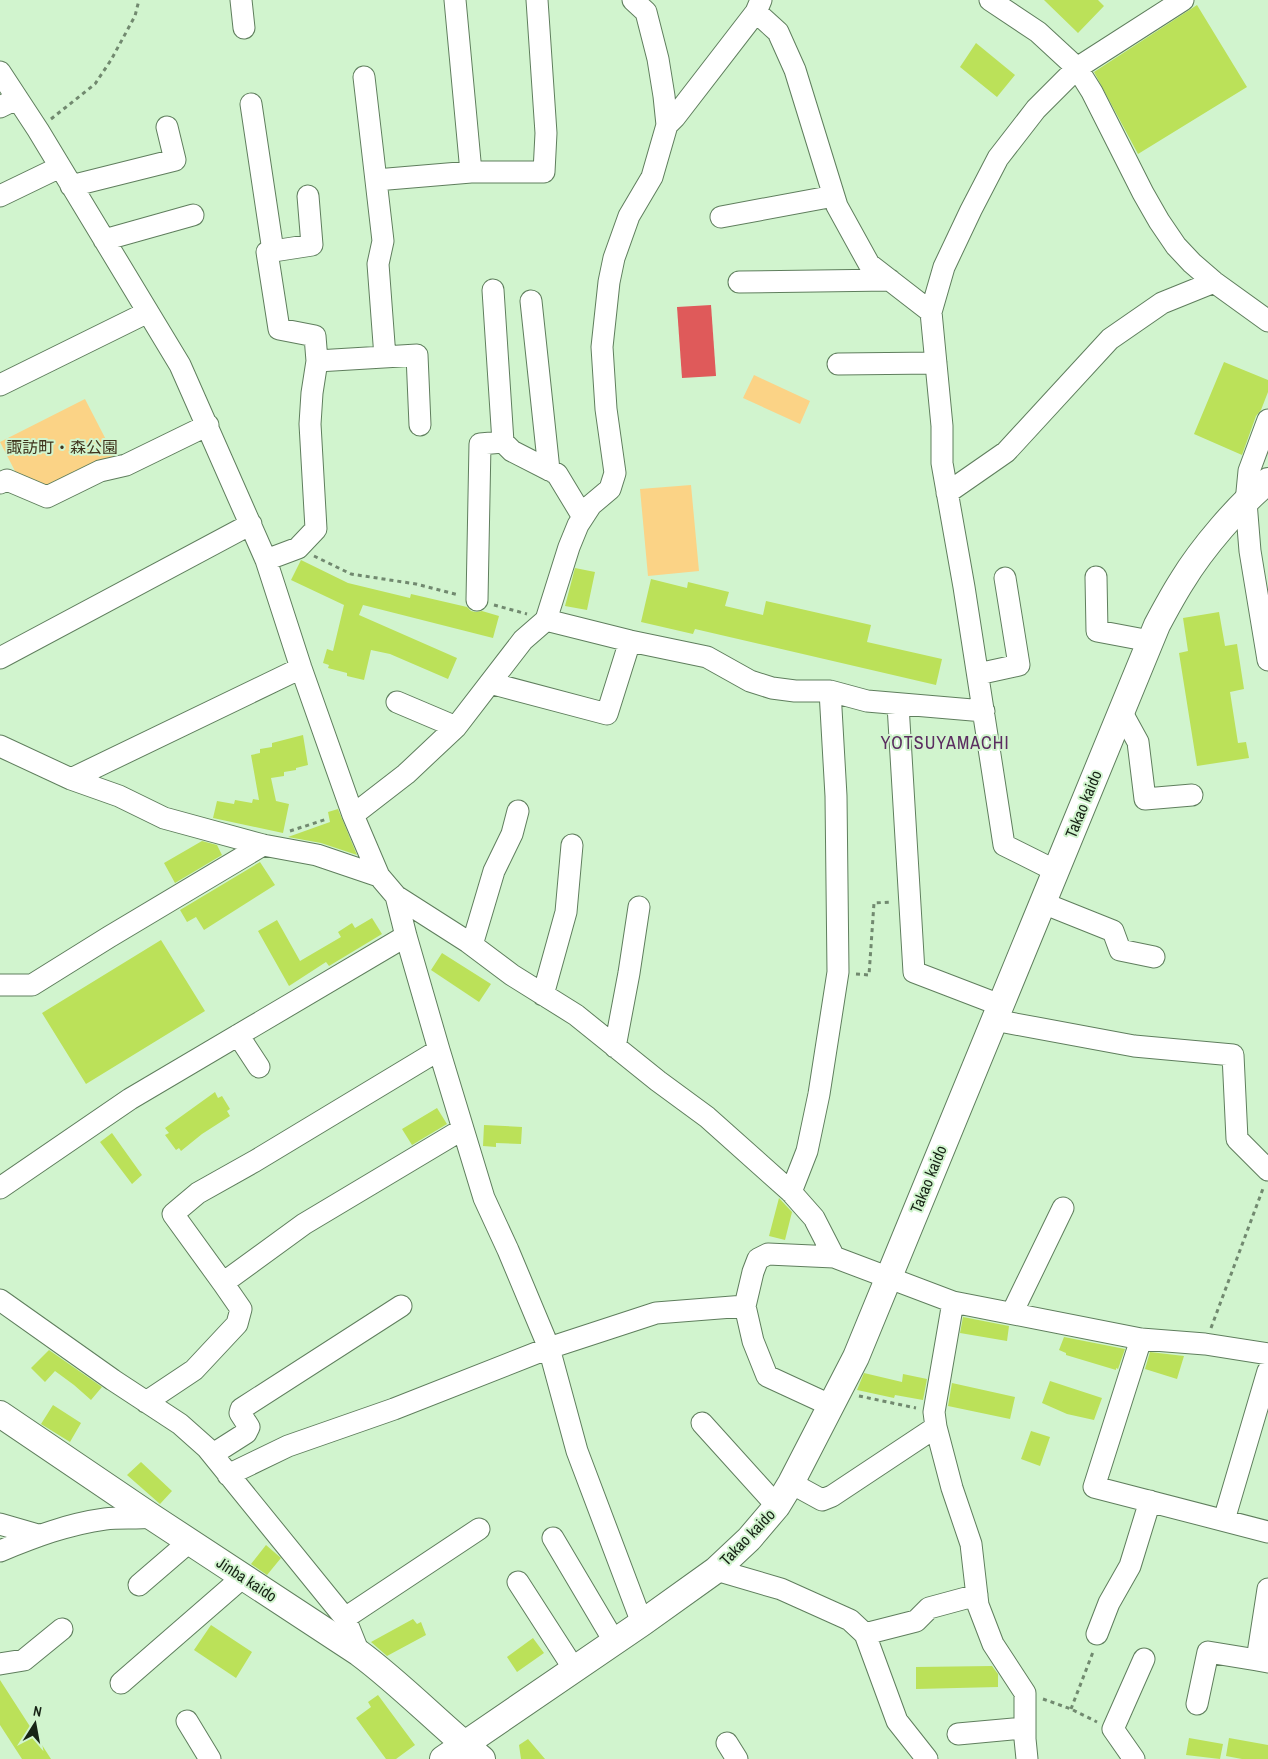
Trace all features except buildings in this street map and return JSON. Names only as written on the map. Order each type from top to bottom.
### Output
[{"type":"main road","name":"Takao kaido","points":[[443,1759],[473,1751],[574,1669],[716,1570],[749,1539],[777,1506],[791,1483],[856,1357],[1157,625],[1182,579],[1213,539],[1246,502],[1268,481]]},
{"type":"main road","name":"Jinba kaido","points":[[3,1421],[88,1473],[152,1518],[359,1653],[378,1667],[473,1751]]},
{"type":"street","points":[[241,0],[244,28]]},
{"type":"street","points":[[455,0],[472,172]]},
{"type":"street","points":[[376,180],[472,172],[544,172],[546,133],[537,0]]},
{"type":"street","points":[[353,815],[406,774],[456,727],[523,640],[546,620],[569,547],[591,505],[610,489],[615,473],[606,409],[602,347],[609,282],[614,258],[629,216],[652,177],[667,125],[658,59],[646,12],[633,0]]},
{"type":"street","points":[[990,0],[1038,32],[1077,68],[1092,92],[1159,222],[1176,246],[1214,282],[1268,321]]},
{"type":"street","points":[[1056,871],[1004,845],[978,674],[942,463],[942,426],[931,312],[944,267],[971,210],[998,158],[1036,109],[1077,68],[1182,0]]},
{"type":"street","points":[[667,125],[758,6],[778,32],[795,70],[834,196],[869,264],[931,312]]},
{"type":"street","points":[[0,72],[8,103],[38,130],[180,365],[266,560],[301,668],[353,815],[379,876],[396,896],[472,945],[512,975],[576,1015],[658,1081],[707,1117],[791,1192],[814,1218],[834,1257]]},
{"type":"street","points":[[364,77],[383,241],[378,264],[385,357]]},
{"type":"street","points":[[251,104],[273,251]]},
{"type":"street","points":[[71,186],[175,160],[167,127]]},
{"type":"street","points":[[0,196],[60,167]]},
{"type":"street","points":[[266,560],[298,548],[316,529],[310,424],[317,361],[315,336],[279,329],[267,252],[312,245],[308,196]]},
{"type":"street","points":[[721,217],[834,196]]},
{"type":"street","points":[[104,240],[194,215]]},
{"type":"street","points":[[738,282],[890,280]]},
{"type":"street","points":[[947,492],[1006,452],[1110,339],[1162,303],[1214,282]]},
{"type":"street","points":[[493,290],[503,442],[512,451],[557,474],[584,517]]},
{"type":"street","points":[[531,301],[549,470]]},
{"type":"street","points":[[0,385],[148,312]]},
{"type":"street","points":[[317,361],[417,355],[420,425]]},
{"type":"street","points":[[838,364],[936,363]]},
{"type":"street","points":[[1268,420],[1249,471],[1246,502],[1250,551],[1268,660]]},
{"type":"street","points":[[0,483],[7,480],[48,497],[100,471],[126,465],[208,425]]},
{"type":"street","points":[[477,600],[480,444],[503,442]]},
{"type":"street","points":[[0,658],[251,524]]},
{"type":"street","points":[[1096,577],[1097,630],[1150,640]]},
{"type":"street","points":[[978,674],[1019,665],[1005,578]]},
{"type":"street","points":[[546,620],[630,641],[707,657],[750,681],[772,688],[795,691],[830,691],[867,701],[984,712]]},
{"type":"street","points":[[490,683],[607,714],[630,641]]},
{"type":"street","points":[[71,779],[301,668]]},
{"type":"street","points":[[791,1192],[807,1151],[819,1094],[838,972],[836,796],[830,691]]},
{"type":"street","points":[[397,702],[456,727]]},
{"type":"street","points":[[898,705],[914,972],[997,1012],[1134,1046],[1233,1055],[1237,1139],[1266,1177]]},
{"type":"street","points":[[1121,711],[1138,742],[1145,800],[1192,795]]},
{"type":"street","points":[[0,746],[71,779],[119,796],[164,818],[263,845],[317,855],[379,876]]},
{"type":"street","points":[[472,945],[494,871],[512,834],[518,811]]},
{"type":"street","points":[[0,985],[32,985],[263,845]]},
{"type":"street","points":[[543,995],[566,912],[572,845]]},
{"type":"street","points":[[396,896],[438,1050],[484,1198],[549,1348],[577,1451],[642,1623]]},
{"type":"street","points":[[1043,903],[1113,931],[1120,950],[1154,957]]},
{"type":"street","points":[[615,1046],[630,973],[639,907]]},
{"type":"street","points":[[0,1188],[130,1099],[406,936]]},
{"type":"street","points":[[238,1035],[259,1067]]},
{"type":"street","points":[[146,1402],[194,1370],[237,1324],[241,1309],[173,1214],[198,1193],[255,1162],[438,1050]]},
{"type":"street","points":[[224,1283],[304,1224],[463,1129]]},
{"type":"street","points":[[1012,1313],[1063,1208]]},
{"type":"street","points":[[835,1399],[767,1376],[753,1341],[745,1306],[758,1259],[768,1254],[834,1257],[953,1302],[1140,1339],[1205,1344],[1268,1354]]},
{"type":"street","points":[[0,1300],[180,1424],[213,1454],[345,1618],[359,1653]]},
{"type":"street","points":[[953,1302],[935,1419],[952,1488],[971,1544],[978,1605],[993,1644],[1025,1693],[1024,1728],[1027,1759]]},
{"type":"street","points":[[213,1454],[246,1433],[249,1427],[240,1413],[241,1409],[401,1306]]},
{"type":"street","points":[[228,1475],[288,1446],[394,1409],[549,1348],[656,1313],[745,1306]]},
{"type":"street","points":[[1140,1339],[1094,1487],[1268,1532]]},
{"type":"street","points":[[1224,1520],[1268,1371]]},
{"type":"street","points":[[791,1483],[822,1500],[832,1496],[935,1419]]},
{"type":"street","points":[[702,1423],[777,1506]]},
{"type":"street","points":[[1097,1634],[1109,1603],[1130,1566],[1150,1502]]},
{"type":"street","points":[[0,1551],[38,1535],[83,1523],[99,1520],[152,1518]]},
{"type":"street","points":[[0,1524],[38,1535]]},
{"type":"street","points":[[345,1618],[479,1529]]},
{"type":"street","points":[[552,1538],[614,1642]]},
{"type":"street","points":[[139,1585],[189,1542]]},
{"type":"street","points":[[716,1570],[781,1589],[850,1620],[865,1634],[897,1721],[927,1759]]},
{"type":"street","points":[[121,1683],[243,1577]]},
{"type":"street","points":[[518,1582],[574,1669]]},
{"type":"street","points":[[1197,1704],[1208,1652],[1262,1661],[1268,1589]]},
{"type":"street","points":[[865,1634],[916,1621],[929,1608],[977,1595]]},
{"type":"street","points":[[0,1664],[24,1660],[62,1629]]},
{"type":"street","points":[[1134,1759],[1114,1729],[1144,1659]]},
{"type":"street","points":[[187,1721],[210,1759]]},
{"type":"street","points":[[958,1734],[1024,1728]]},
{"type":"path","points":[[38,130],[95,84],[135,16],[139,0]]},
{"type":"path","points":[[298,548],[351,574],[416,584],[546,620]]},
{"type":"path","points":[[838,972],[869,975],[874,903],[910,902]]},
{"type":"path","points":[[1205,1344],[1266,1177]]},
{"type":"path","points":[[835,1399],[935,1419]]},
{"type":"path","points":[[1071,1708],[1098,1638],[1097,1634]]},
{"type":"path","points":[[1025,1693],[1071,1708],[1108,1728],[1114,1729]]},
{"type":"green space","points":[[754,375],[810,401],[800,424],[743,398]]},
{"type":"green space","name":"諏訪町・森公園","points":[[85,399],[117,461],[53,488],[16,473],[0,442]]},
{"type":"green space","points":[[691,485],[699,571],[648,576],[640,489]]},
{"type":"shaded area","points":[[711,305],[716,376],[682,378],[677,307]]},
{"type":"district","name":"YOTSUYAMACHI","points":[[945,742]]}]
